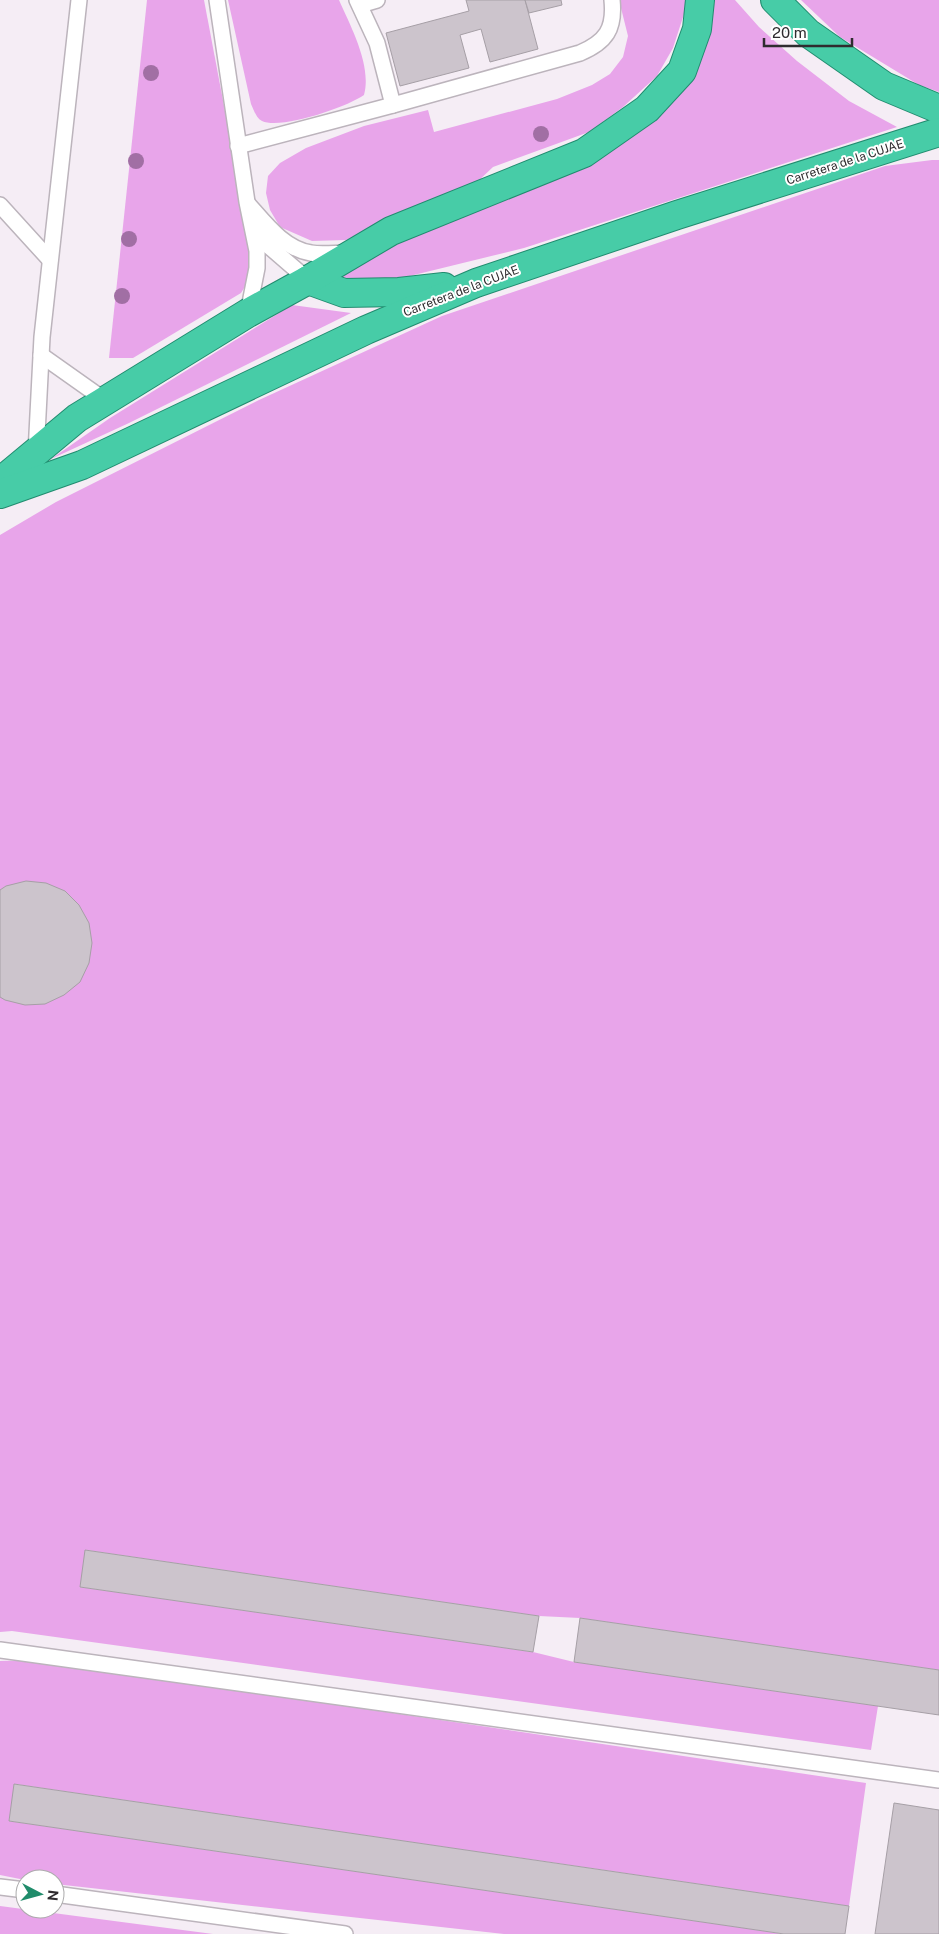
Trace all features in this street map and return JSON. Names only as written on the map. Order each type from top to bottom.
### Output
[{"type":"highway","points":[[0,482],[77,418],[248,313],[391,231],[584,153],[647,109],[682,71],[697,29],[700,0]]},
{"type":"highway","points":[[775,0],[808,33],[884,86],[939,109]]},
{"type":"highway","name":"Carretera de la CUJAE","points":[[0,494],[82,466],[366,330],[476,283],[677,215],[939,132]]},
{"type":"highway","points":[[308,280],[344,293],[399,292],[476,283]]},
{"type":"lane","points":[[36,453],[41,355],[50,260],[79,0]]},
{"type":"lane","points":[[217,0],[246,202],[256,250],[257,268],[248,313]]},
{"type":"lane","points":[[377,0],[359,2],[376,43],[394,105]]},
{"type":"lane","points":[[238,146],[580,53],[604,39],[610,27],[613,13],[612,0]]},
{"type":"lane","points":[[246,202],[269,228],[291,246],[311,253],[353,253]]},
{"type":"lane","points":[[246,202],[264,242],[308,280]]},
{"type":"lane","points":[[0,204],[50,260]]},
{"type":"lane","points":[[41,355],[106,401]]},
{"type":"lane","points":[[0,1650],[939,1780]]},
{"type":"lane","points":[[0,1887],[15,1889]]},
{"type":"lane","points":[[65,1895],[345,1934]]},
{"type":"shaded area","points":[[147,0],[204,0],[239,185],[252,267],[249,280],[241,293],[133,358],[109,358]]},
{"type":"shaded area","points":[[228,0],[339,0],[363,59],[366,84],[364,95],[329,111],[298,120],[271,123],[260,120],[251,104]]},
{"type":"shaded area","points":[[619,0],[686,0],[685,11],[673,48],[657,76],[623,107],[589,132],[493,167],[474,185],[346,240],[312,241],[280,227],[270,210],[266,193],[268,176],[280,163],[306,148],[364,126],[428,110],[434,132],[557,99],[592,85],[610,74],[623,57],[628,36]]},
{"type":"shaded area","points":[[715,0],[735,0],[759,27],[797,61],[849,101],[897,127],[524,248],[369,286],[335,277],[414,235],[627,138],[668,107],[691,80],[706,41]]},
{"type":"shaded area","points":[[801,0],[939,0],[939,92],[919,85],[840,37]]},
{"type":"shaded area","points":[[939,160],[939,1670],[580,1618],[539,1616],[86,1550],[80,1587],[533,1652],[574,1662],[878,1706],[871,1750],[12,1631],[0,1632],[0,535],[56,502],[259,400],[442,316],[885,166]]},
{"type":"shaded area","points":[[292,305],[351,313],[129,423],[51,459],[110,418]]},
{"type":"shaded area","points":[[35,1660],[866,1783],[849,1906],[15,1784],[9,1821],[784,1934],[504,1934],[65,1885],[65,1869],[15,1869],[15,1878],[0,1875],[0,1661]]},
{"type":"shaded area","points":[[0,1906],[15,1908],[15,1919],[65,1919],[65,1915],[213,1934],[0,1934]]},
{"type":"building","points":[[466,0],[525,0],[538,49],[490,62],[481,29],[460,35],[469,68],[400,86],[386,33],[469,11]]},
{"type":"building","points":[[525,0],[561,0],[562,5],[529,13]]},
{"type":"building","points":[[26,881],[46,883],[65,891],[79,905],[89,923],[92,943],[89,963],[80,982],[64,995],[45,1004],[25,1005],[0,997],[0,890],[6,886]]},
{"type":"building","points":[[85,1550],[539,1616],[533,1652],[80,1587]]},
{"type":"building","points":[[580,1618],[939,1670],[939,1715],[574,1662]]},
{"type":"building","points":[[14,1784],[849,1906],[845,1934],[784,1934],[9,1821]]},
{"type":"building","points":[[894,1803],[939,1810],[939,1934],[875,1934]]}]
